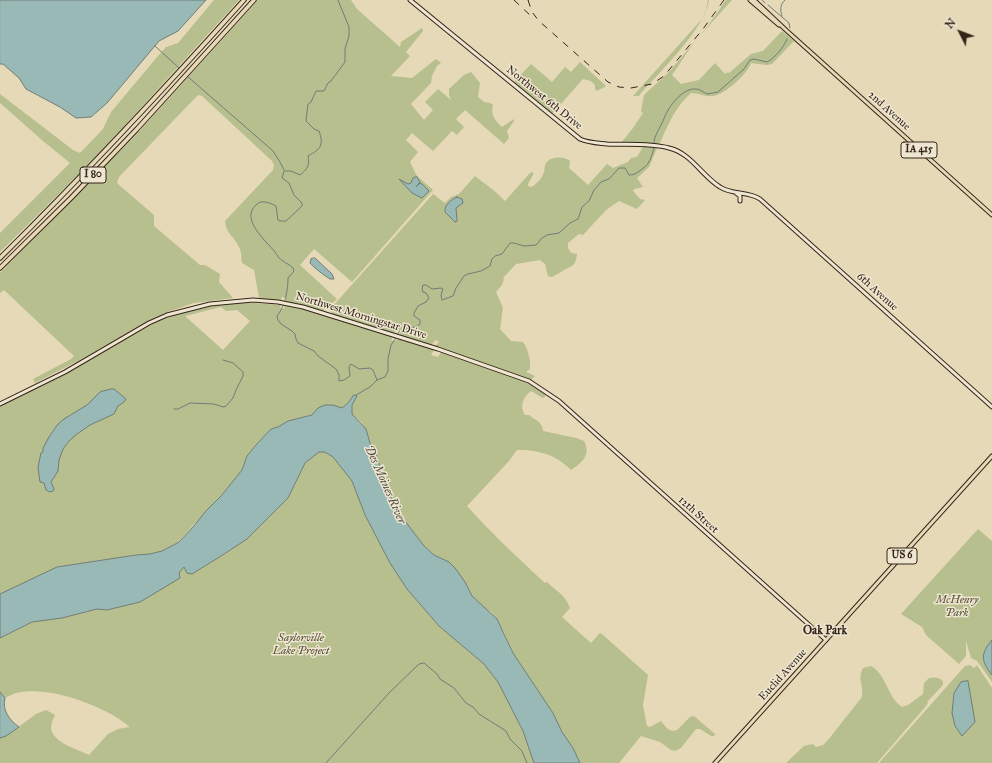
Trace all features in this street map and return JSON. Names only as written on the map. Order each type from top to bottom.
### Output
[{"type":"highway","name":"I 80","points":[[0,258],[86,172],[177,75],[244,0]]},
{"type":"highway","name":"I 80","points":[[0,268],[91,178],[254,0]]},
{"type":"main road","name":"Northwest 6th Drive","points":[[410,0],[580,139],[593,143],[655,146],[673,149],[686,157],[718,186],[734,192],[748,193]]},
{"type":"main road","name":"IA 415","points":[[750,0],[787,31]]},
{"type":"main road","name":"IA 415","points":[[754,0],[787,31]]},
{"type":"main road","name":"2nd Avenue","points":[[787,31],[992,215]]},
{"type":"main road","points":[[734,192],[740,196],[740,201]]},
{"type":"main road","name":"6th Avenue","points":[[748,193],[760,199],[992,407]]},
{"type":"main road","name":"Northwest Morningstar Drive","points":[[0,404],[65,372],[143,326],[167,315],[210,304],[253,300],[290,304],[390,334],[521,378],[540,388],[560,402]]},
{"type":"main road","name":"12th Street","points":[[560,402],[826,640]]},
{"type":"main road","name":"Euclid Avenue","points":[[715,763],[992,456]]},
{"type":"green space","points":[[214,0],[239,0],[98,155],[0,252],[0,233],[70,163],[0,103],[0,94],[73,150],[80,153],[103,129],[111,112],[158,56],[166,47],[178,43]]},
{"type":"green space","points":[[258,0],[351,0],[357,9],[400,47],[401,42],[422,28],[423,31],[406,52],[410,56],[391,76],[412,78],[436,59],[441,63],[437,66],[432,76],[431,83],[411,104],[424,120],[433,110],[425,102],[438,89],[451,100],[449,89],[464,75],[471,72],[480,83],[478,97],[484,102],[493,105],[492,112],[497,122],[502,127],[514,119],[507,131],[509,138],[504,144],[465,110],[456,119],[464,127],[457,135],[452,131],[433,151],[412,133],[406,140],[418,152],[410,162],[417,176],[433,190],[352,282],[314,249],[300,265],[337,299],[323,311],[286,302],[286,298],[282,297],[281,301],[259,298],[254,270],[242,263],[240,249],[227,229],[225,221],[273,170],[274,165],[272,161],[202,96],[198,95],[119,177],[117,182],[154,215],[154,226],[200,265],[205,265],[220,274],[219,282],[233,298],[194,303],[170,311],[144,323],[80,360],[35,383],[33,379],[74,356],[4,290],[0,293],[0,273],[135,136]]},
{"type":"green space","points":[[726,0],[732,0],[698,38]]},
{"type":"green space","points":[[702,19],[681,49],[639,96],[633,96]]},
{"type":"green space","points":[[782,31],[794,41],[772,64],[767,65],[751,63],[745,73],[724,92],[713,96],[691,93],[676,110],[659,145],[621,143],[643,113],[641,111],[644,95],[669,72],[694,42],[672,75],[681,84],[699,80],[715,63],[725,74],[728,72],[729,73],[751,54],[763,51]]},
{"type":"green space","points":[[580,62],[606,86],[597,91],[595,89],[595,85],[591,81],[583,79],[551,115],[513,83],[531,64],[552,82],[565,67],[571,72]]},
{"type":"green space","points":[[643,147],[657,148],[649,167],[637,178],[643,187],[634,189],[633,191],[640,199],[645,200],[637,209],[619,201],[606,210],[583,235],[579,234],[568,243],[568,248],[571,253],[577,254],[575,262],[572,266],[552,277],[548,276],[545,264],[540,260],[516,264],[503,278],[502,285],[496,292],[503,308],[500,329],[511,341],[523,342],[525,345],[530,362],[530,369],[526,372],[535,376],[531,380],[436,347],[439,342],[436,340],[431,345],[399,335],[401,331],[397,330],[394,333],[334,315],[331,312],[332,307],[433,194],[445,203],[451,197],[459,194],[475,176],[505,201],[530,173],[533,172],[533,175],[528,186],[532,187],[539,181],[544,172],[546,163],[554,158],[568,159],[570,161],[569,168],[588,185],[607,164],[613,168],[628,162],[631,158],[637,157]]},
{"type":"green space","points":[[239,302],[281,305],[280,308],[284,309],[285,305],[393,337],[391,340],[396,341],[398,338],[434,350],[431,355],[438,357],[441,352],[481,365],[513,376],[538,389],[546,396],[543,398],[531,391],[528,393],[522,405],[525,415],[529,415],[538,422],[543,431],[584,441],[587,450],[585,458],[571,470],[559,460],[546,454],[517,450],[509,461],[467,506],[545,583],[547,582],[563,596],[570,608],[562,617],[591,643],[600,633],[603,635],[648,675],[643,705],[647,726],[650,727],[661,721],[668,729],[674,731],[677,730],[690,717],[694,716],[715,734],[714,736],[711,736],[700,729],[696,729],[681,748],[675,751],[671,750],[660,742],[641,736],[619,763],[580,763],[553,713],[513,653],[504,632],[492,613],[484,608],[472,596],[465,582],[441,558],[434,555],[424,546],[402,517],[391,497],[362,423],[352,414],[352,405],[357,396],[354,395],[342,408],[333,405],[318,408],[312,415],[288,421],[271,429],[247,456],[242,470],[233,482],[178,542],[162,551],[57,567],[0,594],[0,406],[60,377],[158,321],[201,307]],"holes":[[[221,307],[226,311],[237,310],[250,321],[223,350],[185,316]]]},
{"type":"green space","name":"Saylorville Lake Project","points":[[319,452],[325,452],[333,457],[352,481],[365,515],[390,563],[407,589],[439,626],[484,664],[498,682],[523,731],[534,763],[0,763],[0,738],[6,736],[36,714],[46,710],[55,715],[51,728],[56,738],[66,745],[89,755],[108,734],[118,729],[130,727],[119,719],[92,705],[60,695],[29,691],[16,693],[5,698],[0,692],[0,638],[32,622],[62,618],[97,609],[107,610],[140,602],[179,573],[184,567],[187,573],[192,574],[247,539],[288,498],[305,463]]},
{"type":"green space","name":"McHenry Park","points":[[978,529],[992,541],[992,682],[977,661],[971,658],[966,641],[966,656],[959,664],[926,635],[922,627],[901,614]]},
{"type":"green space","points":[[970,665],[974,668],[977,665],[992,688],[992,763],[879,763],[965,666]]},
{"type":"green space","points":[[871,666],[884,680],[893,698],[902,707],[908,705],[923,694],[924,683],[929,678],[935,677],[940,679],[943,681],[943,685],[927,702],[928,703],[926,706],[877,763],[786,763],[804,746],[813,744],[816,747],[823,745],[828,740],[862,697],[861,672],[863,668]]},
{"type":"water","points":[[0,0],[206,0],[178,31],[159,41],[107,103],[91,117],[76,118],[60,107],[26,89],[19,78],[3,64],[0,64]]},
{"type":"water","points":[[417,177],[420,182],[416,187],[420,183],[429,191],[422,198],[412,193],[399,179],[408,184],[411,183],[413,178]]},
{"type":"water","points":[[457,197],[462,199],[463,203],[456,208],[457,221],[455,222],[445,212],[445,209],[448,203]]},
{"type":"water","points":[[315,258],[332,274],[334,279],[330,279],[310,263],[311,259]]},
{"type":"water","points":[[114,389],[126,399],[118,406],[114,414],[90,425],[69,441],[63,449],[59,460],[58,471],[51,482],[54,489],[50,492],[46,490],[44,483],[40,482],[38,467],[41,453],[43,452],[43,448],[49,437],[58,424],[64,419],[87,405],[100,392]]},
{"type":"water","name":"Des Moines River","points":[[354,395],[357,396],[352,405],[352,414],[366,429],[370,443],[375,449],[391,497],[402,517],[424,546],[434,555],[449,562],[455,568],[465,582],[472,596],[497,619],[513,653],[553,713],[580,763],[534,763],[523,731],[498,682],[484,664],[439,626],[407,589],[390,563],[365,515],[352,481],[333,457],[325,452],[319,452],[305,463],[288,498],[247,539],[192,574],[187,573],[184,567],[179,573],[180,578],[140,602],[107,610],[97,609],[62,618],[32,622],[0,638],[0,594],[57,567],[150,554],[162,551],[179,542],[221,496],[242,470],[247,456],[271,429],[288,421],[312,415],[318,408],[325,405],[333,405],[342,408]]},
{"type":"water","points":[[992,640],[992,675],[983,658],[985,649]]},
{"type":"water","points":[[968,681],[975,722],[962,736],[955,726],[952,713],[954,693],[961,682]]},
{"type":"water","points":[[0,692],[5,698],[5,711],[12,721],[19,727],[6,736],[0,738]]},
{"type":"waterway","points":[[285,171],[291,171],[300,175],[307,167],[309,162],[308,156],[319,149],[321,143],[319,131],[314,129],[306,121],[308,104],[311,102],[316,91],[324,91],[328,83],[345,62],[345,49],[349,36],[349,27],[338,0]]},
{"type":"waterway","points":[[762,0],[765,3]]},
{"type":"waterway","points":[[782,16],[781,7],[785,0]]},
{"type":"waterway","points":[[768,5],[789,23],[790,28]]},
{"type":"waterway","points":[[654,143],[665,115],[678,97],[691,89],[700,90],[707,94],[718,92],[744,69],[750,60],[754,59],[767,62],[773,58],[779,52],[787,39]]},
{"type":"waterway","points":[[155,46],[179,68]]},
{"type":"waterway","points":[[187,76],[273,151],[284,170]]},
{"type":"waterway","points":[[397,335],[401,330],[420,324],[420,320],[414,316],[414,313],[418,306],[426,302],[429,298],[426,293],[423,292],[423,285],[426,285],[432,289],[443,289],[441,295],[442,300],[453,296],[456,288],[464,276],[481,271],[490,266],[492,259],[495,256],[502,254],[510,243],[524,246],[536,245],[547,235],[559,233],[570,223],[578,219],[582,207],[589,201],[594,190],[601,182],[609,179],[619,168],[625,168],[629,175],[637,173],[649,162],[654,148]]},
{"type":"waterway","points":[[284,171],[282,178],[289,183],[294,195],[302,203],[302,206],[286,221],[280,221],[278,220],[276,206],[260,202],[252,211],[251,217],[256,230],[279,258],[292,267],[294,271],[288,278],[286,298],[277,316],[278,320],[295,334],[298,343],[314,351],[318,356],[336,369],[339,375],[339,381],[350,376],[349,367],[351,364],[359,369],[370,368],[373,370],[377,380]]},
{"type":"waterway","points":[[356,395],[370,387],[377,380],[385,377],[388,371],[388,359],[391,345],[396,338]]},
{"type":"waterway","points":[[174,409],[178,409],[190,403],[214,404],[223,407],[226,406],[233,398],[243,376],[243,372],[233,363],[223,360]]},
{"type":"waterway","points":[[326,763],[389,693],[419,664],[424,663],[437,674],[440,679],[454,688],[466,703],[473,707],[479,714],[506,731],[510,739],[522,751],[527,763]]},
{"type":"railway","points":[[514,0],[532,17]]},
{"type":"railway","points":[[528,0],[532,12],[539,21],[608,82],[619,87],[631,88],[652,84],[664,76],[703,29],[724,0]]},
{"type":"district","name":"Oak Park","points":[[825,631]]}]
